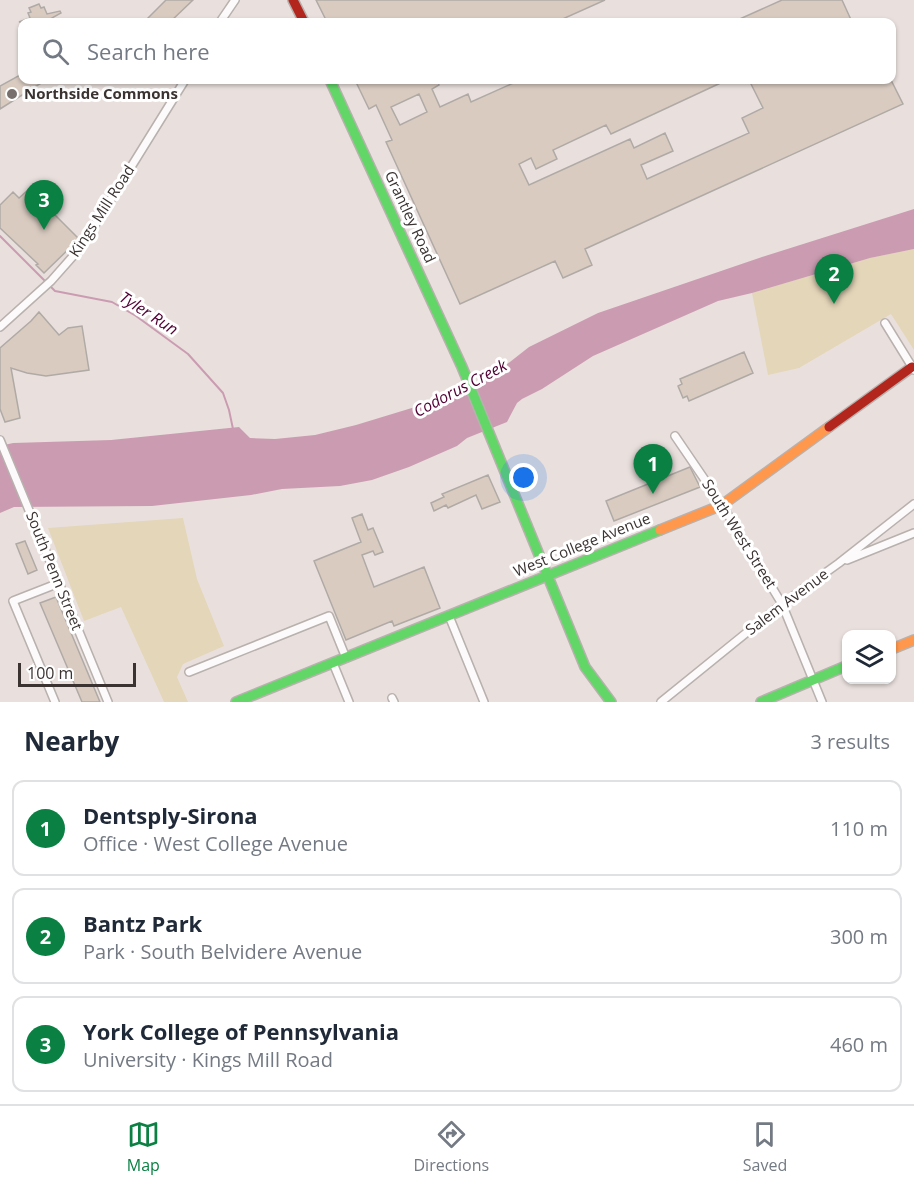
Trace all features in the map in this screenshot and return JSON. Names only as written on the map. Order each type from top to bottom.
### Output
[{"type":"street","points":[[223,18],[235,0]]},
{"type":"street","points":[[293,0],[302,18]]},
{"type":"street","name":"Kings Mill Road","points":[[0,327],[51,281],[82,246],[183,84]]},
{"type":"street","name":"Grantley Road","points":[[332,84],[462,367],[585,667],[611,702]]},
{"type":"street","points":[[885,323],[913,368]]},
{"type":"street","name":"West College Avenue","points":[[236,702],[722,505],[913,368]]},
{"type":"street","name":"South West Street","points":[[675,436],[722,505],[782,604],[822,702]]},
{"type":"street","name":"South Penn Street","points":[[0,440],[108,702]]},
{"type":"street","name":"Salem Avenue","points":[[661,702],[782,604],[914,504]]},
{"type":"street","points":[[839,563],[914,533]]},
{"type":"street","points":[[55,702],[14,601],[59,583]]},
{"type":"street","points":[[189,672],[329,616],[346,658]]},
{"type":"street","points":[[449,616],[484,702]]},
{"type":"street","points":[[896,647],[914,640]]},
{"type":"street","points":[[333,663],[349,702]]},
{"type":"street","points":[[760,702],[842,668]]},
{"type":"shaded area","points":[[914,209],[914,249],[870,258],[718,301],[593,356],[542,389],[522,399],[517,403],[507,422],[467,438],[457,446],[409,467],[372,480],[340,486],[282,489],[251,495],[152,506],[14,507],[0,513],[0,446],[13,443],[111,440],[239,427],[250,438],[275,439],[315,435],[356,425],[438,400],[488,379],[529,347],[598,313],[762,257]]},
{"type":"shaded area","points":[[914,249],[914,350],[891,314],[799,368],[768,375],[752,293],[870,258]]},
{"type":"shaded area","points":[[183,518],[197,579],[224,646],[183,664],[177,677],[188,702],[164,702],[121,607],[84,621],[48,528]]},
{"type":"building","points":[[166,0],[193,0],[174,18],[148,18]]},
{"type":"building","points":[[316,0],[605,0],[565,18],[325,18]]},
{"type":"building","points":[[782,0],[842,0],[850,18],[742,18]]},
{"type":"building","points":[[39,4],[41,8],[44,7],[47,14],[60,11],[61,13],[52,18],[30,18],[29,8]]},
{"type":"building","name":"Northside Commons","points":[[18,76],[18,84],[40,84],[0,109],[0,86]]},
{"type":"building","points":[[357,84],[439,84],[432,89],[440,107],[468,94],[471,102],[511,84],[718,84],[611,134],[606,125],[553,150],[557,159],[536,169],[531,158],[519,164],[529,185],[630,139],[634,148],[665,133],[673,151],[641,165],[647,179],[749,133],[742,118],[763,108],[751,84],[893,84],[903,104],[585,249],[592,265],[563,278],[555,261],[460,304],[386,142],[392,140],[376,105],[369,109]],"holes":[[[419,94],[427,112],[400,125],[391,107]]]},
{"type":"building","points":[[29,189],[79,239],[44,273],[36,265],[38,264],[0,228],[0,205],[13,192],[19,198]]},
{"type":"building","points":[[39,312],[59,335],[68,328],[82,326],[89,370],[46,376],[11,368],[20,418],[5,422],[0,409],[0,348]]},
{"type":"building","points":[[744,352],[753,373],[689,401],[687,396],[683,398],[678,386],[682,384],[680,379]]},
{"type":"building","points":[[690,467],[700,487],[614,521],[606,501]]},
{"type":"building","points":[[488,475],[500,502],[482,509],[476,495],[448,508],[446,505],[434,511],[431,503],[444,497],[442,494]]},
{"type":"building","points":[[362,514],[368,530],[373,528],[383,552],[375,555],[373,551],[362,555],[374,587],[424,567],[440,608],[394,626],[392,621],[346,640],[314,561],[361,542],[352,518]]},
{"type":"building","points":[[25,541],[37,570],[28,574],[16,544]]},
{"type":"building","points":[[56,597],[100,702],[82,702],[40,603]]},
{"type":"waterway","name":"Tyler Run","points":[[0,236],[55,291],[112,302],[136,316],[188,354],[223,393],[233,429]]},
{"type":"traffic: fast","points":[[332,84],[462,367],[585,667],[611,702]]},
{"type":"traffic: fast","points":[[236,702],[660,530]]},
{"type":"traffic: fast","points":[[761,702],[842,668]]},
{"type":"traffic: slow","points":[[660,530],[722,505],[829,427]]},
{"type":"traffic: slow","points":[[896,647],[914,640]]},
{"type":"traffic: jam","points":[[293,0],[302,18]]},
{"type":"traffic: jam","points":[[829,427],[912,367]]},
{"type":"place","name":"Northside Commons","points":[[12,94]]},
{"type":"place","name":"York College of Pennsylvania","points":[[44,230]]},
{"type":"place","name":"Bantz Park","points":[[834,304]]},
{"type":"place","name":"Dentsply-Sirona","points":[[653,494]]},
{"type":"water label","name":"Codorus Creek","points":[[460,388]]}]
